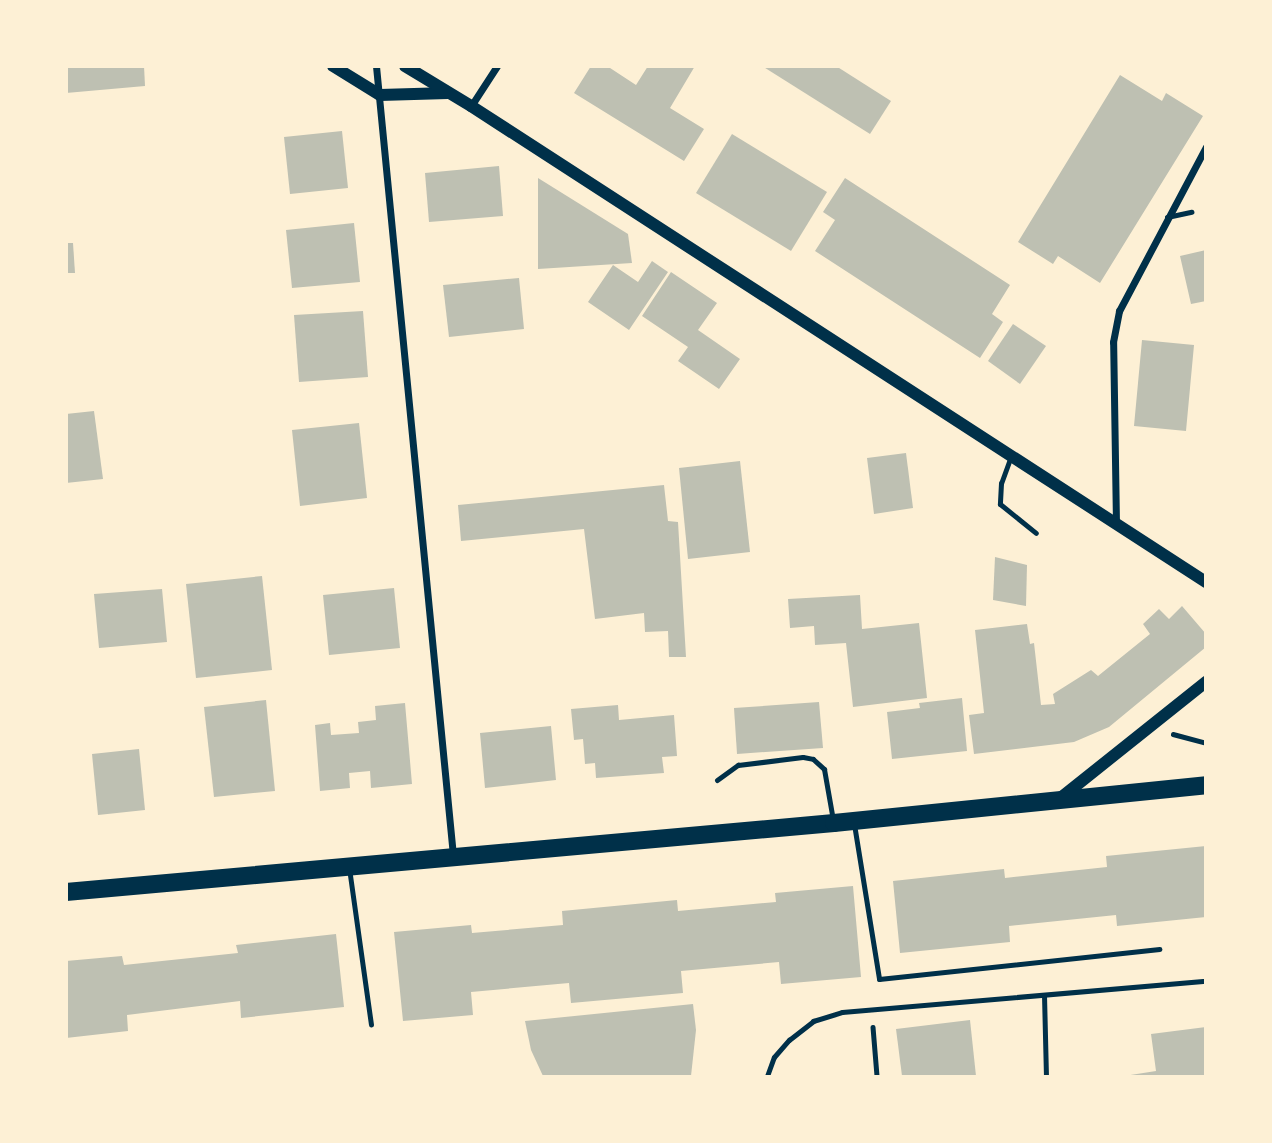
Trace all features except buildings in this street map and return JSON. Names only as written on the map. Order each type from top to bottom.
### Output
[{"type":"main road","points":[[66,892],[834,823],[1206,785]]},
{"type":"street","points":[[333,66],[380,95],[448,93]]},
{"type":"street","points":[[376,66],[453,856]]},
{"type":"street","points":[[405,66],[471,106],[1206,582]]},
{"type":"street","points":[[471,106],[496,66]]},
{"type":"street","points":[[1116,524],[1113,342],[1119,311],[1206,147]]},
{"type":"street","points":[[1056,802],[1206,682]]},
{"type":"lane","points":[[1167,217],[1191,212]]},
{"type":"lane","points":[[1011,456],[1001,483],[1000,504],[1037,533]]},
{"type":"lane","points":[[716,780],[738,765],[803,757],[813,759],[824,769],[834,823]]},
{"type":"lane","points":[[854,821],[879,979],[1159,949]]},
{"type":"lane","points":[[349,865],[371,1024]]},
{"type":"lane","points":[[767,1076],[774,1057],[813,1021],[842,1012],[1206,981]]},
{"type":"lane","points":[[1044,995],[1046,1076]]},
{"type":"path","points":[[871,1009],[877,1076]]}]
